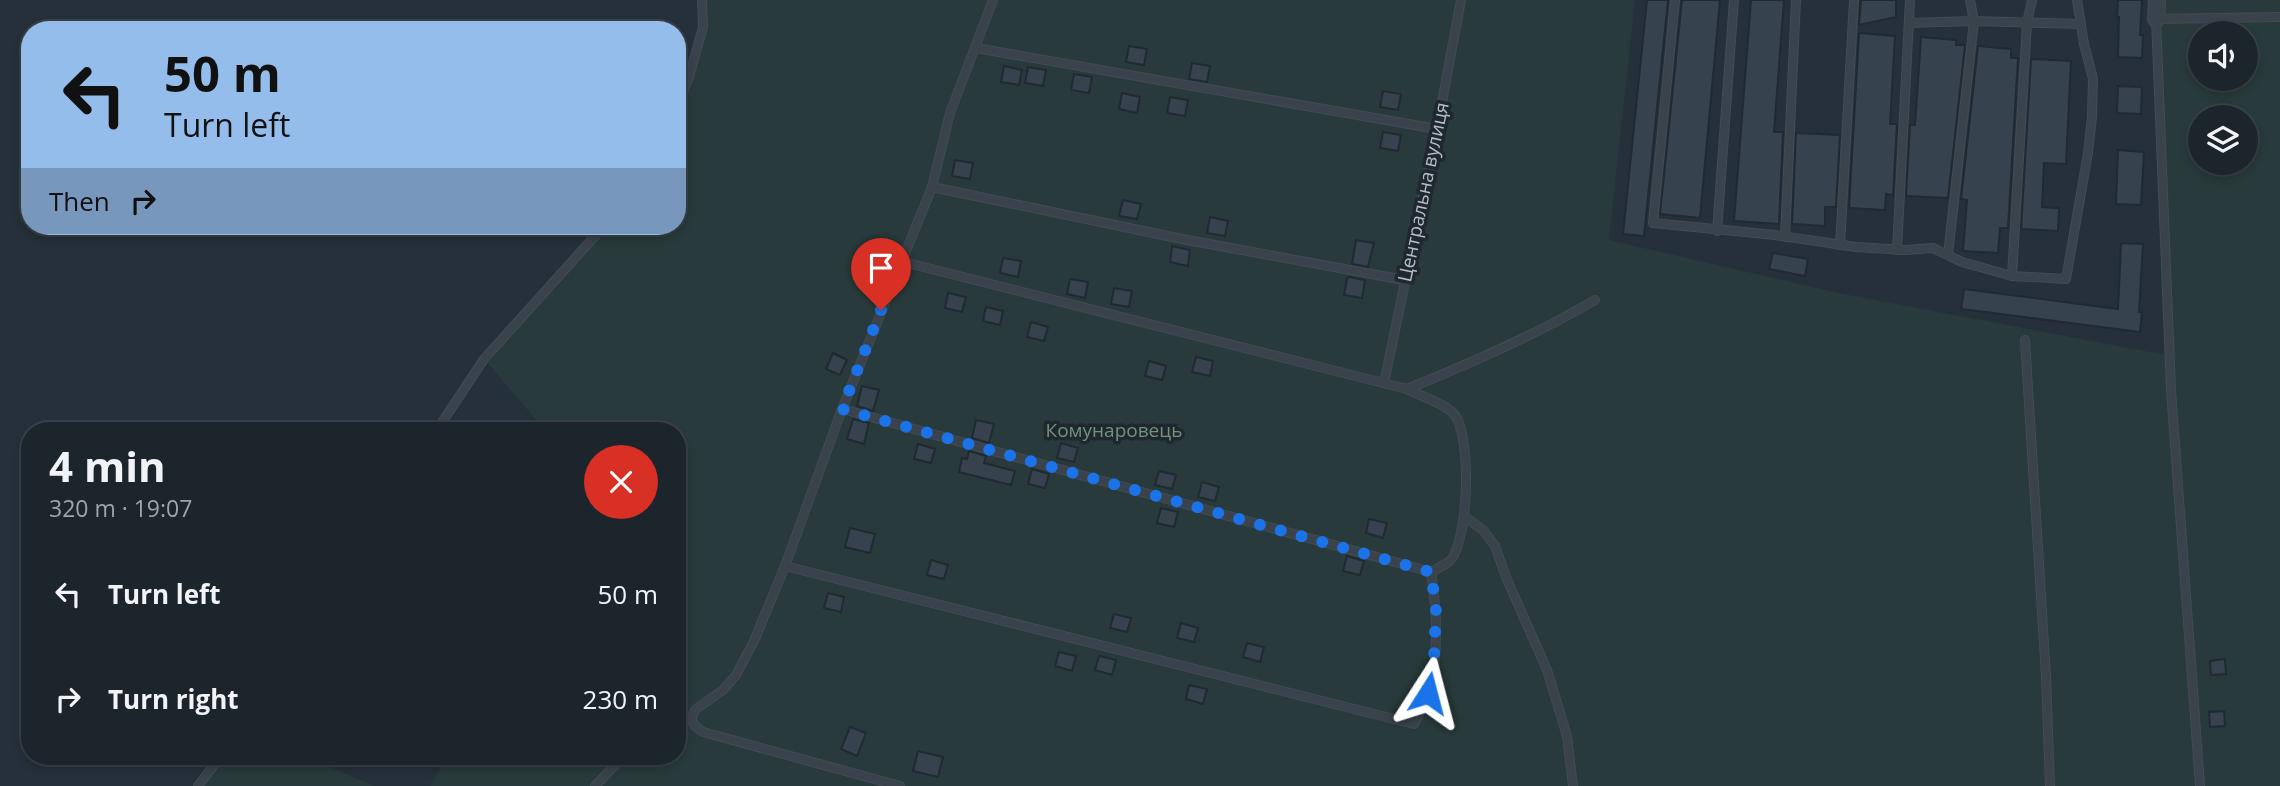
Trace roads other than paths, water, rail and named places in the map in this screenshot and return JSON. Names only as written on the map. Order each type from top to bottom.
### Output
[{"type":"street","points":[[2156,19],[2157,0]]},
{"type":"lane","points":[[686,85],[703,27],[702,0]]},
{"type":"lane","points":[[686,720],[691,718],[696,709],[723,690],[743,664],[785,566],[842,409],[932,187],[950,113],[993,0]]},
{"type":"lane","name":"Центральна вулиця","points":[[1384,383],[1461,0]]},
{"type":"lane","points":[[1675,0],[1653,223],[1840,245],[1898,250],[1933,248],[2012,276],[2066,279],[2092,117],[2093,79],[2077,0]]},
{"type":"lane","points":[[1717,231],[1734,0]]},
{"type":"lane","points":[[1785,237],[1796,0]]},
{"type":"lane","points":[[1840,245],[1854,0]]},
{"type":"lane","points":[[1898,250],[1910,0]]},
{"type":"lane","points":[[1948,255],[1974,21],[1970,0]]},
{"type":"lane","points":[[2012,276],[2027,23],[2032,0]]},
{"type":"lane","points":[[2200,786],[2171,390],[2156,19],[2280,17]]},
{"type":"lane","points":[[1909,23],[1974,21],[2081,24]]},
{"type":"lane","points":[[976,48],[1437,129]]},
{"type":"lane","points":[[932,187],[1182,239],[1404,280]]},
{"type":"lane","points":[[442,422],[484,359],[596,235]]},
{"type":"lane","points":[[842,409],[1431,572],[1449,561],[1459,543],[1465,517],[1465,467],[1463,429],[1453,412],[1407,389],[900,261]]},
{"type":"lane","points":[[1407,389],[1487,356],[1561,320],[1595,300]]},
{"type":"lane","points":[[2025,340],[2046,676],[2049,786]]},
{"type":"lane","points":[[1465,517],[1483,530],[1495,546],[1506,578],[1547,670],[1567,736],[1573,786]]},
{"type":"lane","points":[[785,566],[1414,724],[1428,693],[1434,659],[1436,609],[1431,572]]},
{"type":"lane","points":[[691,718],[695,726],[703,732],[900,786]]},
{"type":"lane","points":[[198,786],[214,765]]},
{"type":"lane","points":[[595,786],[615,765]]},
{"type":"park label","name":"Комунаровець","points":[[1114,430]]}]
